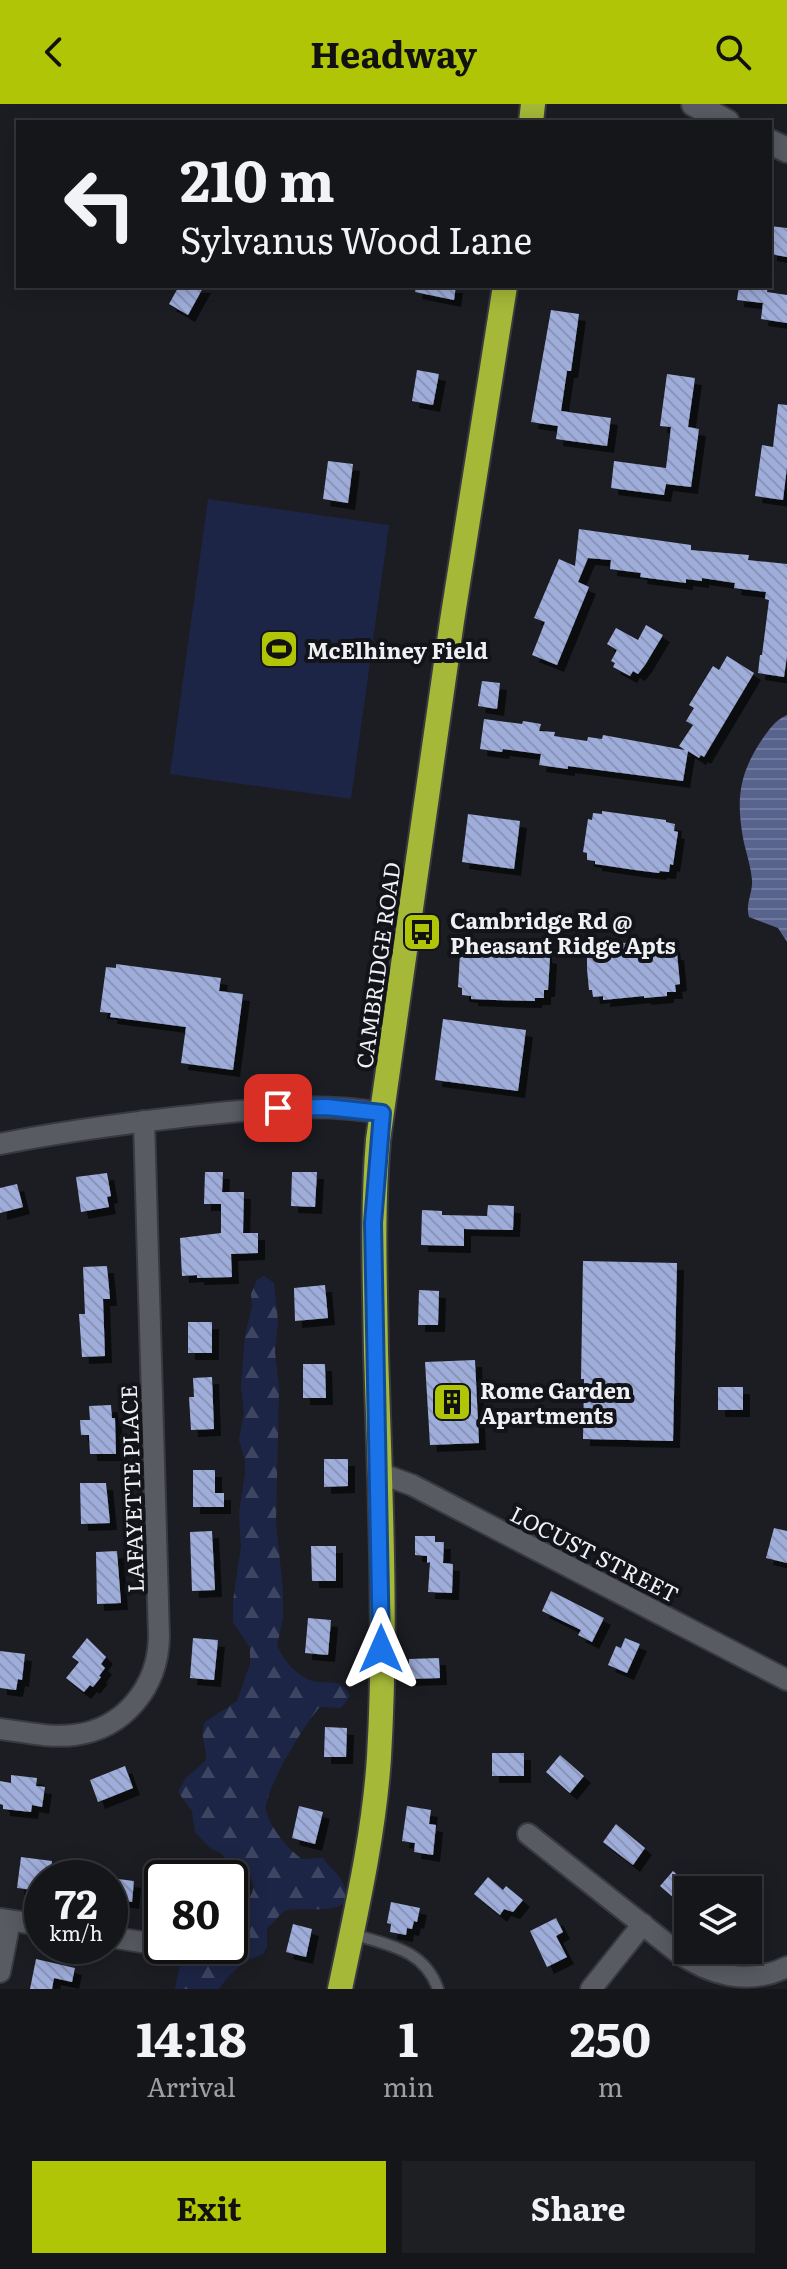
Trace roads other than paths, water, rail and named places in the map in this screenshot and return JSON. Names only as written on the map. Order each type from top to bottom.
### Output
[{"type":"highway","name":"CAMBRIDGE ROAD","points":[[340,1989],[368,1850],[379,1756],[379,1473],[373,1223],[382,1113],[452,621],[505,288]]},
{"type":"street","points":[[694,104],[723,120]]},
{"type":"street","points":[[0,1144],[71,1130],[144,1121],[294,1108],[354,1108],[382,1113]]},
{"type":"street","name":"LAFAYETTE PLACE","points":[[0,1729],[64,1736],[99,1729],[119,1718],[137,1702],[150,1682],[157,1660],[159,1637],[144,1121]]},
{"type":"street","name":"LOCUST STREET","points":[[379,1473],[412,1485],[787,1680]]},
{"type":"street","points":[[528,1834],[688,1959],[714,1972],[751,1977],[787,1967]]},
{"type":"street","points":[[0,1972],[5,1920]]},
{"type":"street","points":[[591,1989],[643,1924]]},
{"type":"street","points":[[128,1940],[142,1942]]},
{"type":"lane","points":[[352,1934],[412,1955],[430,1970],[438,1989]]},
{"type":"place","name":"McElhiney Field","points":[[279,649]]},
{"type":"place","name":"Cambridge Rd @ Pheasant Ridge Apts","points":[[422,932]]},
{"type":"place","name":"Rome Garden Apartments","points":[[452,1402]]}]
